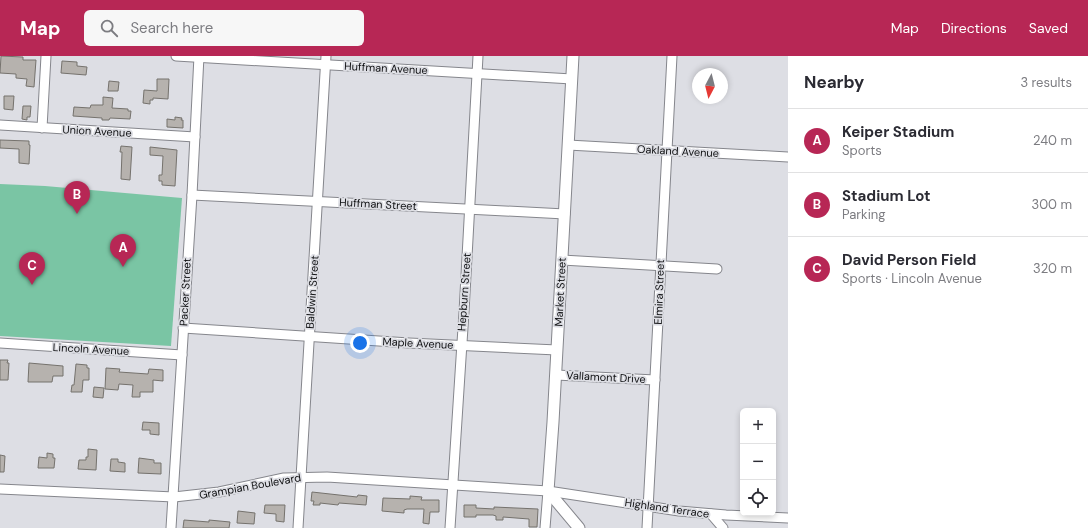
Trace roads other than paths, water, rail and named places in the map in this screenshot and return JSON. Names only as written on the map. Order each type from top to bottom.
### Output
[{"type":"main road","name":"Market Street","points":[[548,491],[556,375],[573,56]]},
{"type":"main road","points":[[548,491],[579,528]]},
{"type":"street","points":[[42,128],[46,56]]},
{"type":"street","name":"Huffman Avenue","points":[[176,56],[326,61],[477,74],[572,79]]},
{"type":"street","name":"Hepburn Street","points":[[450,528],[478,56]]},
{"type":"street","name":"Elmira Street","points":[[647,528],[672,56]]},
{"type":"street","name":"Packer Street","points":[[171,528],[192,195],[199,57]]},
{"type":"street","name":"Baldwin Street","points":[[298,528],[326,61]]},
{"type":"street","name":"Union Avenue","points":[[0,124],[194,137]]},
{"type":"street","name":"Oakland Avenue","points":[[568,145],[788,156]]},
{"type":"street","name":"Huffman Street","points":[[192,195],[565,214]]},
{"type":"street","points":[[562,260],[717,269]]},
{"type":"street","name":"Maple Avenue","points":[[183,328],[409,343],[557,350]]},
{"type":"street","name":"Lincoln Avenue","points":[[0,343],[182,355]]},
{"type":"street","name":"Vallamont Drive","points":[[556,375],[655,380]]},
{"type":"street","name":"Grampian Boulevard","points":[[0,489],[174,497],[219,492],[262,482],[301,477],[327,477],[548,491]]},
{"type":"street","name":"Highland Terrace","points":[[548,491],[679,511],[788,518]]},
{"type":"street","name":"Market Street","points":[[545,528],[548,491]]},
{"type":"street","points":[[711,514],[723,528]]},
{"type":"place","name":"Stadium Lot","points":[[77,214]]},
{"type":"place","name":"Keiper Stadium","points":[[123,267]]},
{"type":"place","name":"David Person Field","points":[[32,285]]}]
